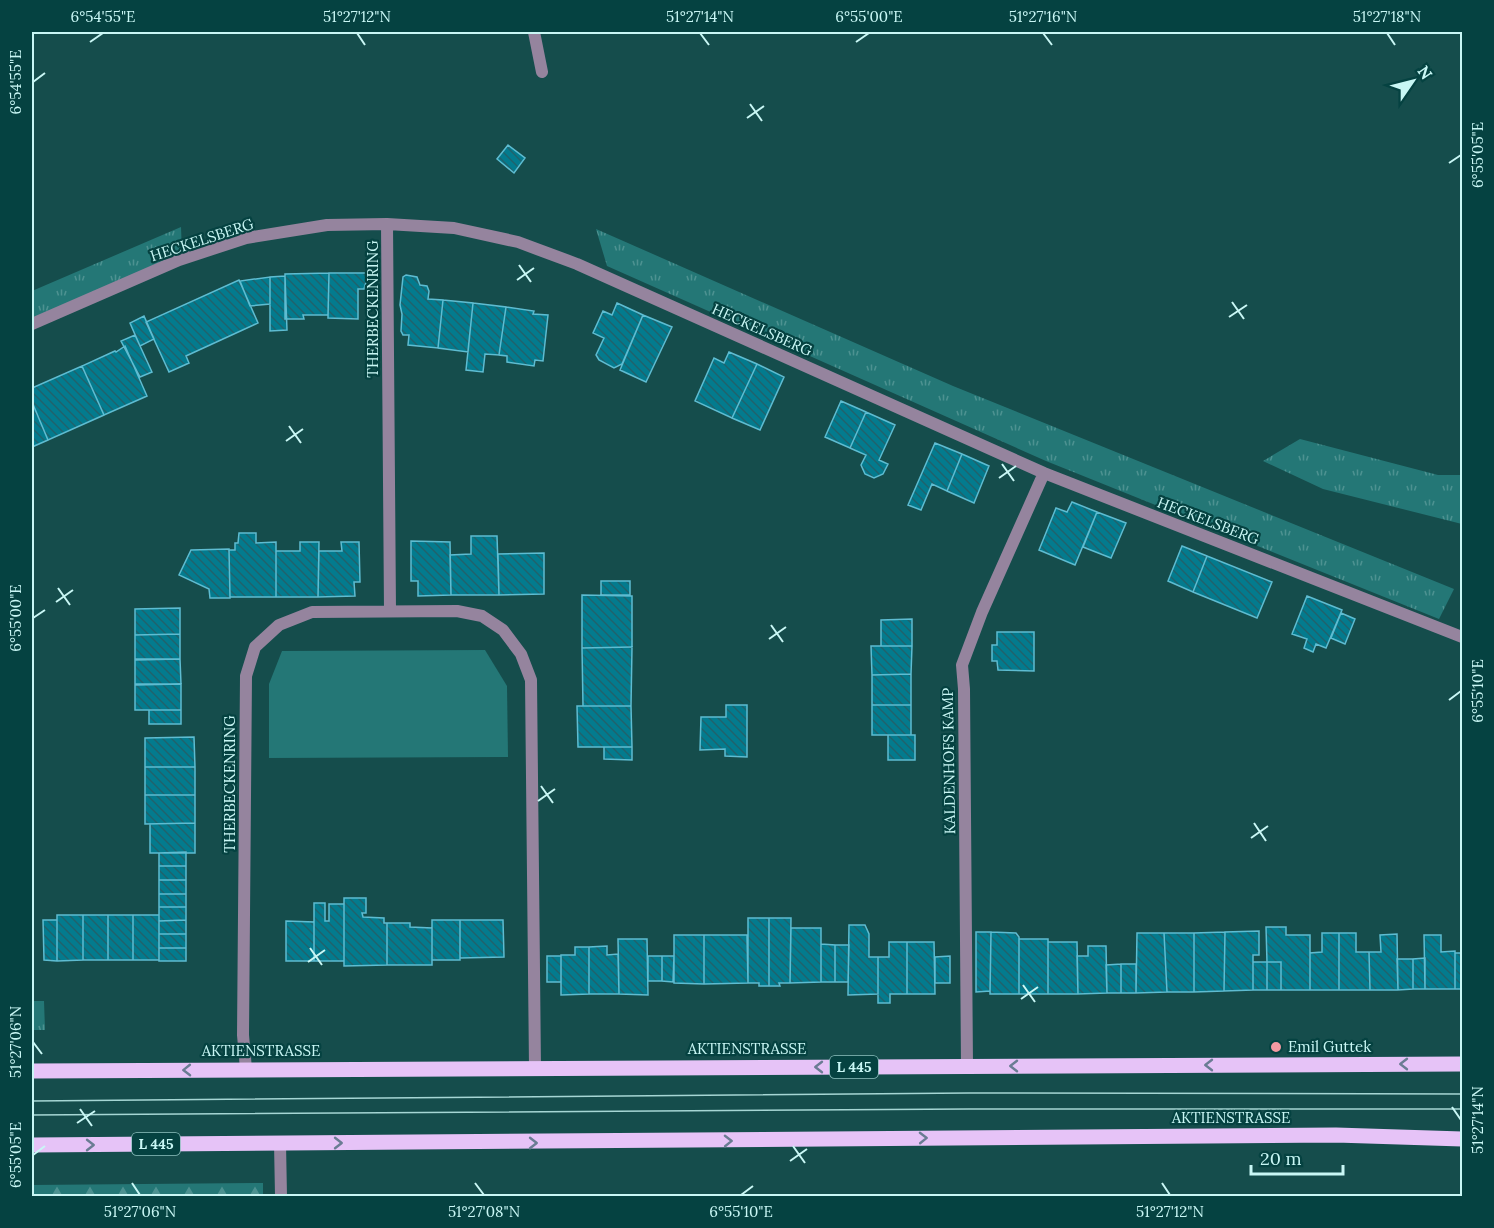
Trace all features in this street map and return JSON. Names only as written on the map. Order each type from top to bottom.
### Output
[{"type":"main road","name":"AKTIENSTRASSE","points":[[32,1071],[1462,1064]]},
{"type":"main road","name":"AKTIENSTRASSE","points":[[32,1145],[1324,1136],[1462,1139]]},
{"type":"street","points":[[534,32],[542,72]]},
{"type":"street","name":"HECKELSBERG","points":[[32,324],[179,260],[246,238],[327,225],[387,224],[454,228],[518,242],[577,264],[1044,473],[1462,637]]},
{"type":"street","name":"THERBECKENRING","points":[[387,224],[390,610]]},
{"type":"street","name":"KALDENHOFS KAMP","points":[[968,1066],[962,665],[982,612],[1044,473]]},
{"type":"street","name":"THERBECKENRING","points":[[246,1069],[243,1023],[246,675],[255,647],[279,625],[312,612],[390,610],[457,611],[482,616],[503,630],[521,654],[531,680],[535,1068]]},
{"type":"street","points":[[280,1143],[281,1197]]},
{"type":"green space","points":[[181,227],[182,254],[32,319],[32,291]]},
{"type":"green space","points":[[596,229],[953,386],[1454,589],[1439,619],[1046,461],[607,266]]},
{"type":"green space","points":[[1300,439],[1438,475],[1462,475],[1462,524],[1323,489],[1263,461]]},
{"type":"green space","points":[[485,650],[507,686],[508,757],[269,758],[269,684],[282,651]]},
{"type":"green space","points":[[32,1001],[44,1001],[45,1030],[32,1030]]},
{"type":"green space","points":[[263,1183],[263,1196],[32,1196],[32,1185]]},
{"type":"building","points":[[508,145],[525,158],[514,173],[497,159]]},
{"type":"building","points":[[329,273],[366,273],[368,275],[364,289],[358,289],[358,319],[328,318]]},
{"type":"building","points":[[329,273],[328,315],[303,315],[304,319],[285,319],[285,274]]},
{"type":"building","points":[[406,275],[417,277],[420,285],[427,286],[428,299],[443,300],[438,348],[408,345],[409,335],[403,335],[401,331],[400,305],[403,277]]},
{"type":"building","points":[[285,276],[287,330],[270,331],[270,277]]},
{"type":"building","points":[[270,277],[270,304],[250,306],[240,281]]},
{"type":"building","points":[[239,280],[258,323],[186,356],[189,363],[169,372],[146,322]]},
{"type":"building","points":[[443,300],[473,303],[468,352],[438,348]]},
{"type":"building","points":[[473,303],[506,307],[499,355],[485,354],[483,372],[466,370]]},
{"type":"building","points":[[617,303],[643,315],[622,364],[614,368],[599,360],[596,355],[604,338],[593,333],[603,311],[612,315]]},
{"type":"building","points":[[506,307],[534,311],[533,314],[548,315],[543,361],[535,360],[534,366],[507,362],[507,356],[499,355]]},
{"type":"building","points":[[643,315],[672,327],[646,382],[620,370]]},
{"type":"building","points":[[144,316],[154,339],[140,346],[130,323]]},
{"type":"building","points":[[135,335],[152,372],[140,377],[121,341]]},
{"type":"building","points":[[125,346],[147,396],[104,415],[82,366]]},
{"type":"building","points":[[729,352],[757,364],[732,418],[695,401],[714,358],[724,363]]},
{"type":"building","points":[[757,364],[784,377],[760,430],[732,418]]},
{"type":"building","points":[[82,366],[104,415],[48,440],[32,402],[32,388]]},
{"type":"building","points":[[841,401],[866,412],[850,448],[825,437]]},
{"type":"building","points":[[32,402],[48,440],[32,447]]},
{"type":"building","points":[[866,412],[895,425],[879,460],[888,464],[883,474],[874,478],[865,474],[861,465],[866,455],[850,448]]},
{"type":"building","points":[[935,443],[962,454],[947,491],[932,484],[921,510],[908,505]]},
{"type":"building","points":[[962,454],[989,466],[974,503],[947,491]]},
{"type":"building","points":[[1072,502],[1097,512],[1075,565],[1039,550],[1056,508],[1067,512]]},
{"type":"building","points":[[1097,512],[1126,523],[1111,558],[1083,547]]},
{"type":"building","points":[[239,533],[256,533],[256,543],[276,542],[276,597],[230,597],[229,550],[235,550]]},
{"type":"building","points":[[471,536],[497,536],[499,595],[451,595],[450,555],[471,554]]},
{"type":"building","points":[[411,541],[450,542],[451,595],[418,596],[418,581],[411,581]]},
{"type":"building","points":[[300,542],[319,542],[318,597],[276,597],[276,551],[300,551]]},
{"type":"building","points":[[341,542],[359,542],[360,582],[354,582],[355,596],[318,597],[319,551],[342,551]]},
{"type":"building","points":[[1182,546],[1207,556],[1193,592],[1168,581]]},
{"type":"building","points":[[229,549],[230,598],[210,598],[209,589],[179,575],[191,550]]},
{"type":"building","points":[[544,553],[544,594],[499,595],[498,554]]},
{"type":"building","points":[[1207,556],[1272,582],[1257,618],[1193,592]]},
{"type":"building","points":[[601,581],[630,581],[630,595],[601,595]]},
{"type":"building","points":[[582,595],[632,596],[632,647],[582,648]]},
{"type":"building","points":[[1307,596],[1342,610],[1326,648],[1316,644],[1313,652],[1304,648],[1307,639],[1292,634]]},
{"type":"building","points":[[180,608],[180,634],[135,635],[135,609]]},
{"type":"building","points":[[1341,613],[1355,619],[1345,644],[1331,638]]},
{"type":"building","points":[[912,619],[912,646],[881,646],[881,620]]},
{"type":"building","points":[[997,632],[1034,632],[1034,671],[998,670],[997,661],[992,661],[992,645],[997,645]]},
{"type":"building","points":[[180,634],[180,659],[135,659],[135,635]]},
{"type":"building","points":[[871,646],[912,646],[911,674],[872,675]]},
{"type":"building","points":[[632,647],[631,706],[583,706],[582,648]]},
{"type":"building","points":[[180,659],[181,684],[135,684],[135,660]]},
{"type":"building","points":[[911,674],[911,705],[872,705],[872,675]]},
{"type":"building","points":[[181,684],[181,710],[135,710],[135,685]]},
{"type":"building","points":[[726,705],[747,705],[747,757],[725,756],[725,749],[700,750],[701,717],[726,717]]},
{"type":"building","points":[[872,705],[911,705],[911,735],[872,735]]},
{"type":"building","points":[[577,706],[631,706],[632,747],[578,747]]},
{"type":"building","points":[[149,710],[181,710],[181,724],[149,724]]},
{"type":"building","points":[[888,735],[915,735],[915,760],[888,760]]},
{"type":"building","points":[[194,737],[195,767],[145,767],[145,738]]},
{"type":"building","points":[[604,747],[632,747],[632,760],[604,759]]},
{"type":"building","points":[[145,767],[195,767],[195,795],[145,795]]},
{"type":"building","points":[[145,795],[195,795],[195,823],[145,824]]},
{"type":"building","points":[[195,823],[195,853],[150,853],[150,824],[145,824]]},
{"type":"building","points":[[186,852],[186,866],[159,866],[159,853]]},
{"type":"building","points":[[159,866],[186,866],[186,880],[159,880]]},
{"type":"building","points":[[159,880],[186,880],[186,894],[159,894]]},
{"type":"building","points":[[159,894],[186,894],[186,907],[159,907]]},
{"type":"building","points":[[344,898],[366,898],[366,913],[362,913],[363,917],[384,918],[384,923],[387,923],[387,965],[344,966]]},
{"type":"building","points":[[314,903],[325,903],[325,921],[329,921],[329,904],[344,904],[344,961],[314,961]]},
{"type":"building","points":[[159,907],[186,907],[186,920],[159,921]]},
{"type":"building","points":[[57,915],[83,915],[83,960],[57,961]]},
{"type":"building","points":[[83,915],[108,915],[108,960],[83,960]]},
{"type":"building","points":[[108,915],[133,915],[133,960],[108,960]]},
{"type":"building","points":[[133,915],[159,915],[159,960],[133,960]]},
{"type":"building","points":[[748,918],[769,918],[769,986],[748,983]]},
{"type":"building","points":[[769,918],[791,918],[790,983],[779,983],[780,986],[769,986]]},
{"type":"building","points":[[43,920],[57,920],[57,961],[44,960]]},
{"type":"building","points":[[186,920],[186,934],[159,934],[159,921]]},
{"type":"building","points":[[432,920],[460,920],[460,960],[432,960]]},
{"type":"building","points":[[460,920],[503,920],[504,957],[460,958]]},
{"type":"building","points":[[286,921],[314,922],[314,961],[286,961]]},
{"type":"building","points":[[387,923],[410,923],[410,927],[432,928],[432,965],[387,965]]},
{"type":"building","points":[[849,925],[865,925],[869,934],[869,957],[878,957],[878,994],[848,995]]},
{"type":"building","points":[[1266,927],[1286,927],[1286,935],[1310,935],[1310,990],[1281,990],[1281,962],[1267,962]]},
{"type":"building","points":[[791,928],[821,928],[821,982],[790,983]]},
{"type":"building","points":[[1259,931],[1259,955],[1253,955],[1253,990],[1224,991],[1225,932]]},
{"type":"building","points":[[976,932],[991,932],[990,991],[976,992]]},
{"type":"building","points":[[991,932],[1016,933],[1019,937],[1019,994],[990,994]]},
{"type":"building","points":[[1225,932],[1224,991],[1194,992],[1194,933]]},
{"type":"building","points":[[1137,933],[1164,933],[1167,992],[1136,993]]},
{"type":"building","points":[[1164,933],[1194,933],[1194,992],[1167,992]]},
{"type":"building","points":[[1322,933],[1339,933],[1339,990],[1310,990],[1310,953],[1322,952]]},
{"type":"building","points":[[1339,933],[1356,933],[1356,952],[1369,952],[1370,990],[1339,990]]},
{"type":"building","points":[[159,934],[186,934],[186,948],[159,948]]},
{"type":"building","points":[[1397,934],[1398,990],[1370,990],[1369,952],[1381,952],[1380,935]]},
{"type":"building","points":[[674,935],[704,935],[704,984],[674,983]]},
{"type":"building","points":[[704,935],[747,935],[748,983],[704,984]]},
{"type":"building","points":[[1424,935],[1441,935],[1441,952],[1455,951],[1455,989],[1425,989]]},
{"type":"building","points":[[618,939],[647,939],[648,995],[619,994]]},
{"type":"building","points":[[1019,939],[1048,939],[1048,994],[1019,994]]},
{"type":"building","points":[[889,942],[907,942],[907,994],[890,994],[890,1003],[878,1003],[878,957],[889,957]]},
{"type":"building","points":[[907,942],[934,942],[935,994],[907,994]]},
{"type":"building","points":[[1048,942],[1077,942],[1078,994],[1048,994]]},
{"type":"building","points":[[821,944],[835,945],[835,982],[821,982]]},
{"type":"building","points":[[835,945],[849,945],[848,982],[835,982]]},
{"type":"building","points":[[607,946],[607,955],[618,954],[619,994],[589,994],[589,947]]},
{"type":"building","points":[[1088,946],[1106,946],[1107,993],[1078,994],[1077,956],[1088,956]]},
{"type":"building","points":[[575,947],[589,947],[589,994],[561,995],[561,955],[575,955]]},
{"type":"building","points":[[159,948],[186,948],[186,961],[159,961]]},
{"type":"building","points":[[1455,953],[1462,953],[1462,989],[1455,989]]},
{"type":"building","points":[[547,956],[561,956],[561,982],[547,982]]},
{"type":"building","points":[[648,956],[662,956],[662,981],[648,981]]},
{"type":"building","points":[[662,956],[674,956],[673,982],[662,981]]},
{"type":"building","points":[[950,956],[950,983],[935,983],[935,957]]},
{"type":"building","points":[[1425,958],[1425,989],[1413,989],[1413,959]]},
{"type":"building","points":[[1397,959],[1413,959],[1413,989],[1398,990]]},
{"type":"building","points":[[1253,962],[1267,962],[1267,990],[1253,990]]},
{"type":"building","points":[[1267,962],[1281,962],[1281,990],[1267,990]]},
{"type":"building","points":[[1121,964],[1121,993],[1107,993],[1106,965]]},
{"type":"building","points":[[1121,964],[1136,964],[1136,993],[1121,993]]},
{"type":"tram line","points":[[32,1101],[969,1093],[1462,1094]]},
{"type":"tram line","points":[[32,1115],[969,1109],[1462,1109]]},
{"type":"place","name":"Emil Guttek","points":[[1276,1047]]}]
